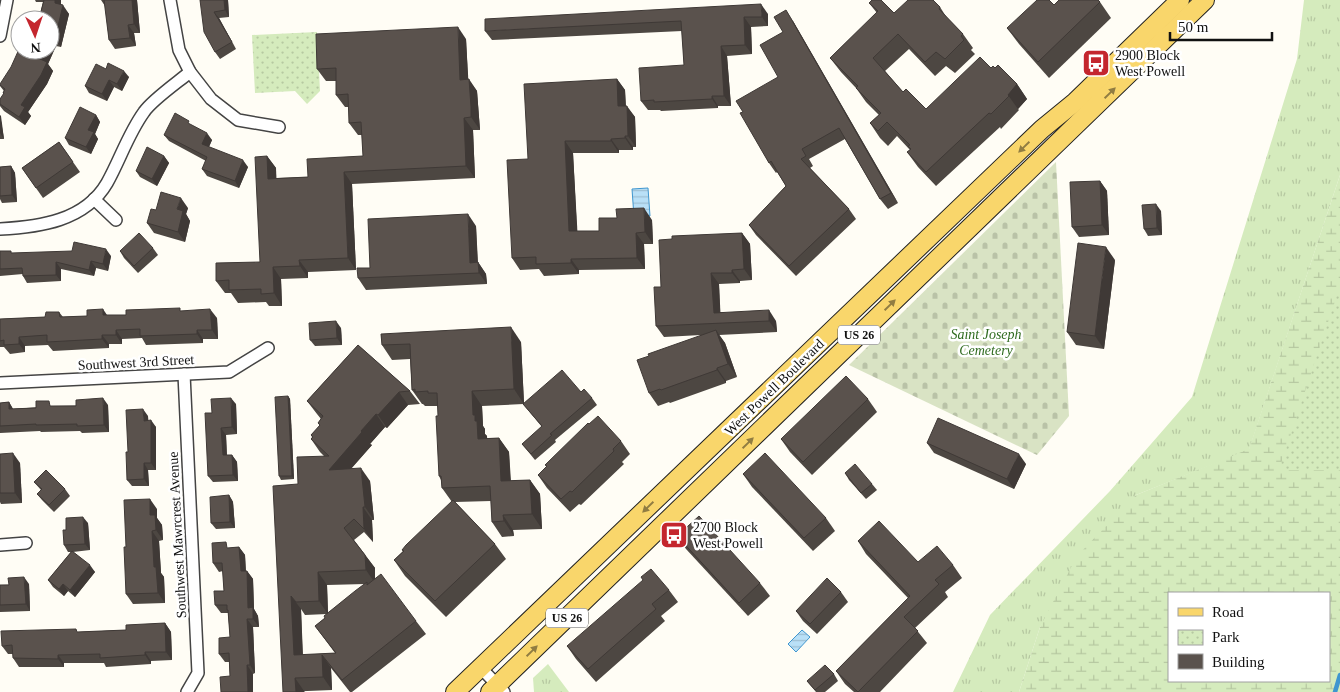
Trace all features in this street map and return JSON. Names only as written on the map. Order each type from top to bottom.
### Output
[{"type":"main road","name":"West Powell Boulevard","points":[[455,692],[1180,0]]},
{"type":"main road","name":"West Powell Boulevard","points":[[497,690],[1205,0]]},
{"type":"street","points":[[0,36],[7,0]]},
{"type":"street","points":[[170,0],[180,50],[190,72],[212,99],[238,120],[279,127]]},
{"type":"street","points":[[0,229],[31,227],[62,220],[78,212],[94,199],[107,184],[122,150],[144,111],[190,72]]},
{"type":"street","points":[[94,199],[116,220]]},
{"type":"street","name":"Southwest 3rd Street","points":[[0,383],[229,372],[268,348]]},
{"type":"street","name":"Southwest Mawrcrest Avenue","points":[[184,374],[198,672],[187,692]]},
{"type":"street","points":[[0,544],[26,543]]},
{"type":"street","points":[[481,668],[497,690]]},
{"type":"green space","points":[[1304,0],[1340,0],[1340,175],[1249,450],[1136,495],[1040,627],[1019,692],[953,692],[990,615],[1110,491],[1192,397],[1297,59]]},
{"type":"green space","points":[[317,32],[320,91],[307,104],[295,91],[255,93],[252,35]]},
{"type":"green space","name":"Saint Joseph Cemetery","points":[[1056,162],[1069,416],[1037,455],[849,365]]},
{"type":"green space","points":[[1340,175],[1340,692],[1019,692],[1040,627],[1077,556],[1136,495],[1249,449]]},
{"type":"green space","points":[[1340,286],[1340,470],[1279,470]]},
{"type":"green space","points":[[548,664],[569,692],[534,692],[533,678]]},
{"type":"water","points":[[648,188],[650,216],[634,217],[632,189]]},
{"type":"water","points":[[802,630],[810,637],[796,652],[788,644]]},
{"type":"building","points":[[44,0],[55,0],[55,3],[63,5],[60,18],[60,10],[41,10]]},
{"type":"building","points":[[104,0],[132,0],[134,24],[128,25],[130,38],[109,40]]},
{"type":"building","points":[[200,0],[224,0],[225,10],[214,12],[232,42],[215,52],[204,32]]},
{"type":"building","points":[[872,0],[881,0],[894,13],[908,0],[933,0],[963,34],[961,36],[964,40],[945,59],[936,52],[925,62],[898,34],[873,58],[903,92],[906,89],[926,109],[980,57],[991,68],[993,66],[995,68],[998,65],[1017,84],[1009,96],[991,114],[989,113],[926,172],[907,152],[911,149],[908,146],[910,145],[887,122],[878,131],[870,123],[881,113],[830,58],[878,11],[869,3]]},
{"type":"building","points":[[1037,0],[1049,0],[1054,5],[1059,0],[1098,0],[1100,2],[1038,62],[1007,28]]},
{"type":"building","points":[[761,4],[762,17],[744,17],[745,45],[721,46],[724,96],[712,96],[712,99],[641,101],[639,68],[684,65],[681,21],[485,31],[485,19]]},
{"type":"building","points":[[786,10],[891,193],[880,199],[839,128],[802,149],[806,156],[801,159],[849,209],[789,266],[749,225],[786,186],[771,161],[769,163],[740,113],[743,112],[736,101],[778,77],[760,45],[783,32],[774,17]]},
{"type":"building","points":[[458,27],[460,80],[469,79],[471,107],[471,117],[464,118],[466,166],[344,172],[348,258],[299,260],[300,266],[273,267],[274,293],[261,294],[261,289],[229,290],[229,280],[216,281],[216,263],[260,262],[255,157],[267,156],[268,179],[308,177],[307,159],[363,156],[361,122],[349,123],[348,94],[336,95],[336,68],[317,69],[316,34]]},
{"type":"building","points":[[14,60],[42,60],[47,62],[41,75],[21,105],[25,107],[19,117],[0,104],[0,99],[5,89],[0,84]]},
{"type":"building","points":[[108,63],[124,71],[117,84],[109,80],[102,94],[85,86],[96,64],[106,69]]},
{"type":"building","points":[[617,79],[618,106],[627,106],[628,136],[611,139],[611,141],[565,141],[569,231],[599,231],[599,218],[617,218],[616,209],[644,208],[645,232],[636,233],[637,258],[571,259],[571,263],[536,264],[536,257],[512,258],[507,160],[528,159],[524,84]]},
{"type":"building","points":[[80,107],[96,115],[88,130],[94,132],[86,147],[65,138]]},
{"type":"building","points":[[175,113],[189,121],[188,123],[207,133],[202,144],[243,160],[235,181],[202,169],[207,157],[164,135]]},
{"type":"building","points":[[59,142],[73,162],[36,188],[22,168]]},
{"type":"building","points":[[147,147],[164,156],[152,179],[136,171]]},
{"type":"building","points":[[11,166],[12,195],[0,196],[0,167]]},
{"type":"building","points":[[1100,181],[1102,225],[1072,227],[1070,182]]},
{"type":"building","points":[[161,192],[181,198],[177,209],[183,211],[178,232],[147,223],[151,209],[156,210]]},
{"type":"building","points":[[1156,204],[1157,228],[1144,229],[1142,205]]},
{"type":"building","points":[[468,214],[470,263],[478,262],[479,273],[358,278],[357,268],[370,268],[368,219]]},
{"type":"building","points":[[139,233],[153,248],[134,266],[120,251]]},
{"type":"building","points":[[742,233],[744,269],[732,270],[732,273],[711,273],[714,313],[769,310],[769,321],[656,326],[654,287],[661,287],[659,240],[672,239],[672,236]]},
{"type":"building","points":[[74,242],[106,249],[103,264],[91,261],[89,270],[56,262],[56,275],[23,276],[22,268],[0,269],[0,251],[11,251],[11,253],[72,251]]},
{"type":"building","points":[[1078,243],[1106,247],[1095,336],[1067,332]]},
{"type":"building","points":[[180,308],[180,311],[210,309],[212,330],[197,330],[197,334],[140,336],[140,329],[116,330],[116,335],[102,335],[102,339],[47,342],[47,335],[19,337],[19,344],[4,345],[4,340],[0,341],[0,319],[45,317],[46,312],[59,312],[60,317],[87,316],[87,310],[103,309],[103,315],[126,315],[126,310]]},
{"type":"building","points":[[336,321],[337,338],[310,340],[309,323]]},
{"type":"building","points":[[511,327],[514,389],[472,391],[473,415],[475,415],[475,421],[477,421],[478,439],[499,438],[501,481],[530,480],[532,514],[503,515],[504,521],[492,522],[490,486],[442,488],[441,476],[439,476],[436,416],[438,416],[437,393],[428,393],[428,391],[415,392],[415,389],[412,390],[410,344],[382,345],[381,334]]},
{"type":"building","points":[[716,330],[728,364],[717,368],[717,370],[649,393],[637,360],[649,356],[648,354]]},
{"type":"building","points":[[358,345],[410,391],[399,392],[378,415],[376,414],[329,470],[361,468],[365,507],[363,507],[364,529],[354,519],[344,528],[365,555],[366,570],[318,572],[319,601],[296,602],[291,596],[294,655],[336,653],[315,626],[325,618],[324,616],[355,591],[367,582],[367,585],[381,574],[416,621],[342,680],[322,655],[323,677],[295,678],[296,692],[283,692],[273,486],[298,484],[297,457],[329,456],[311,439],[313,437],[311,435],[320,425],[318,423],[323,416],[307,401]]},
{"type":"building","points":[[562,370],[581,392],[584,389],[592,398],[550,434],[552,435],[531,454],[522,444],[542,426],[523,404]]},
{"type":"building","points":[[846,376],[868,399],[803,462],[781,439]]},
{"type":"building","points":[[288,396],[292,476],[279,476],[275,397]]},
{"type":"building","points":[[103,398],[104,425],[36,424],[0,426],[0,403],[9,402],[9,409],[36,408],[36,401],[49,401],[50,406],[76,406],[76,400]]},
{"type":"building","points":[[231,398],[232,427],[221,428],[223,455],[232,455],[233,475],[208,476],[205,413],[212,413],[211,399]]},
{"type":"building","points":[[143,409],[144,421],[151,420],[151,463],[144,463],[144,479],[127,480],[126,410]]},
{"type":"building","points":[[598,416],[621,441],[613,449],[614,451],[572,492],[570,491],[561,499],[538,475],[547,466],[545,465],[588,423]]},
{"type":"building","points":[[938,418],[1019,454],[1007,479],[927,443]]},
{"type":"building","points":[[13,453],[15,493],[0,493],[0,454]]},
{"type":"building","points":[[765,453],[826,518],[804,538],[743,474]]},
{"type":"building","points":[[855,464],[872,484],[861,493],[845,473]]},
{"type":"building","points":[[46,470],[65,489],[49,505],[37,494],[42,489],[34,482]]},
{"type":"building","points":[[229,495],[230,522],[211,523],[210,497]]},
{"type":"building","points":[[150,499],[150,515],[155,515],[156,530],[152,531],[158,593],[126,594],[124,500]]},
{"type":"building","points":[[453,500],[495,544],[435,601],[394,560],[404,551],[402,550],[406,545]]},
{"type":"building","points":[[699,516],[760,583],[739,603],[677,536]]},
{"type":"building","points":[[83,517],[85,544],[64,545],[63,530],[66,530],[66,518]]},
{"type":"building","points":[[879,521],[918,562],[937,546],[953,565],[935,580],[939,584],[904,617],[918,631],[858,692],[836,671],[910,596],[858,541]]},
{"type":"building","points":[[226,542],[227,548],[239,547],[241,571],[247,571],[248,608],[253,607],[253,619],[247,619],[250,665],[247,665],[248,692],[221,692],[220,677],[230,676],[229,653],[219,654],[219,638],[230,637],[227,605],[215,605],[214,591],[224,591],[222,563],[213,563],[212,543]]},
{"type":"building","points":[[72,551],[90,565],[70,590],[63,584],[59,589],[48,580]]},
{"type":"building","points":[[651,569],[669,590],[652,604],[656,609],[588,669],[567,646],[643,580],[641,577]]},
{"type":"building","points":[[24,577],[26,604],[0,605],[0,585],[9,585],[8,578]]},
{"type":"building","points":[[827,578],[841,592],[810,624],[796,611]]},
{"type":"building","points":[[165,623],[166,652],[145,652],[145,655],[100,658],[100,654],[58,655],[58,659],[13,658],[12,645],[2,646],[1,631],[76,629],[77,632],[126,630],[126,625]]},
{"type":"building","points":[[825,665],[834,674],[815,690],[807,681]]},
{"type":"waterway","points":[[1335,692],[1340,675]]},
{"type":"place","name":"2900 Block West Powell","points":[[1096,63]]},
{"type":"place","name":"2700 Block West Powell","points":[[674,535]]}]
